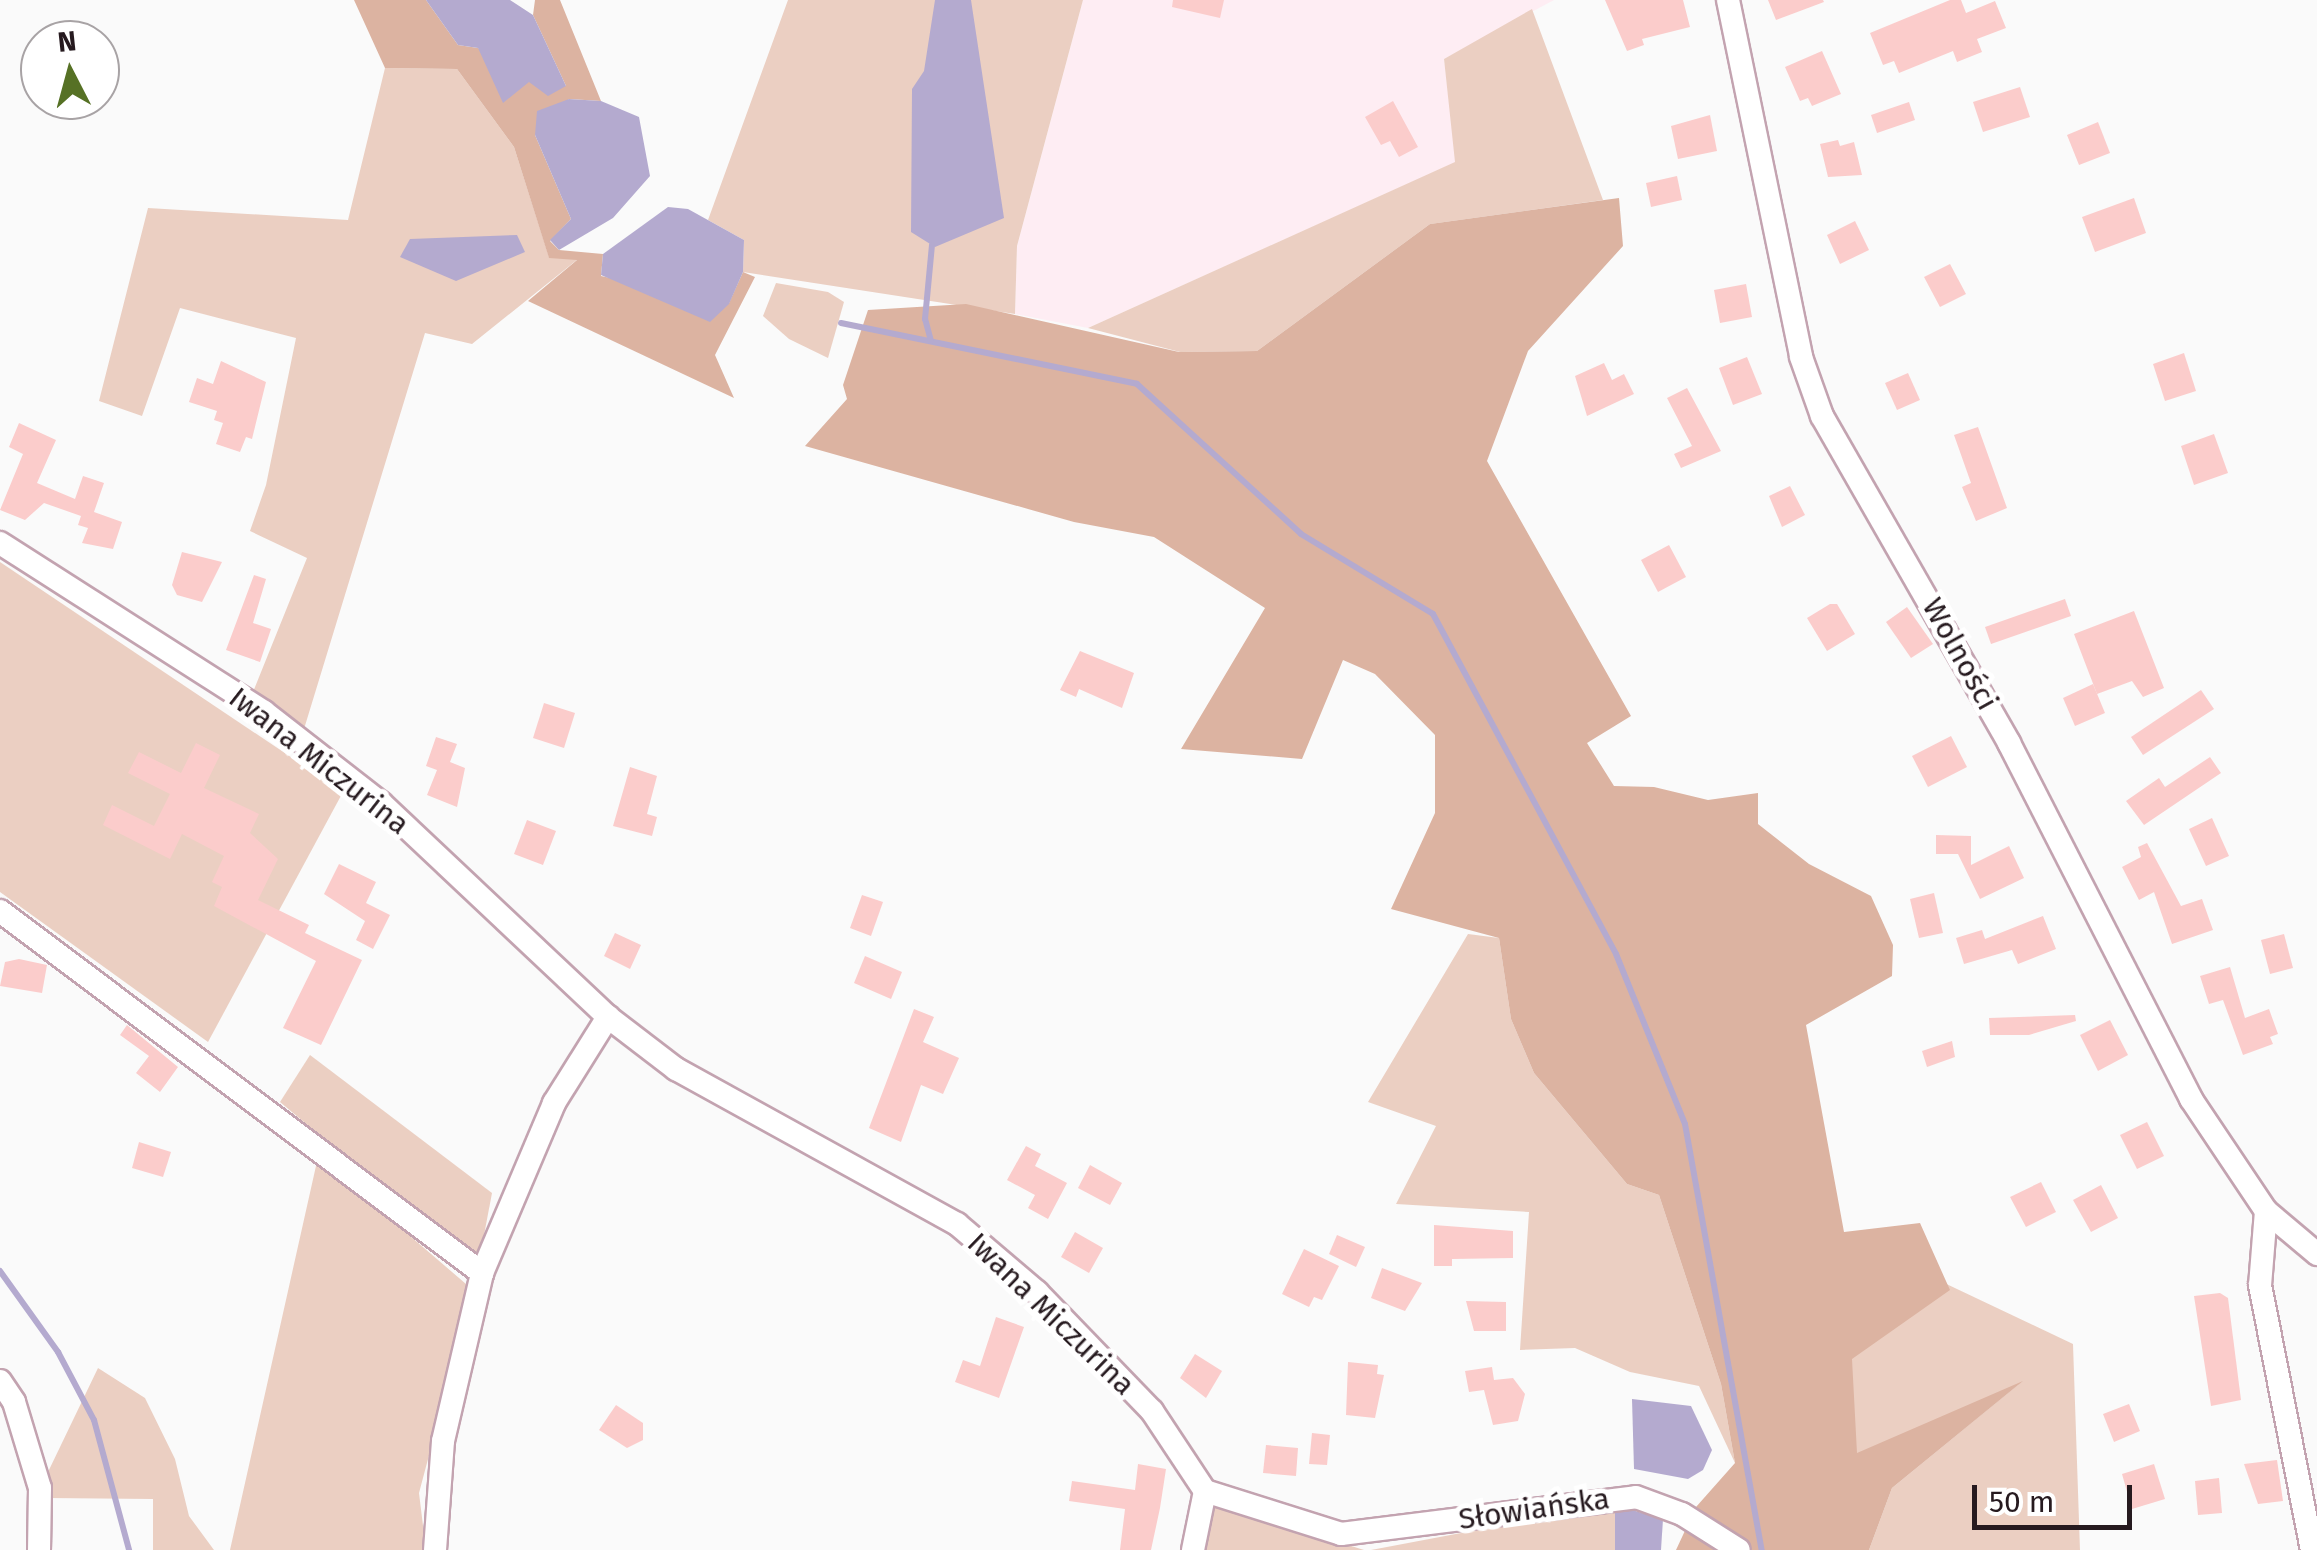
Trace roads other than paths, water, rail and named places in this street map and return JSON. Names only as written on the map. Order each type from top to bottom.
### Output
[{"type":"street","name":"Wolności","points":[[1728,0],[1798,342],[1822,416],[1851,476],[1944,622],[2191,1099],[2266,1212],[2317,1254]]},
{"type":"street","name":"Iwana Miczurina","points":[[0,543],[293,734],[380,803],[608,1018],[756,1119],[957,1224],[1037,1292],[1152,1411],[1205,1491]]},
{"type":"street","points":[[0,911],[482,1273]]},
{"type":"street","points":[[435,1550],[443,1442],[482,1273],[554,1104],[608,1018]]},
{"type":"street","points":[[2266,1212],[2260,1284],[2312,1550]]},
{"type":"street","points":[[0,1382],[14,1402],[40,1488],[39,1550]]},
{"type":"street","points":[[1193,1550],[1205,1491]]},
{"type":"street","name":"Słowiańska","points":[[1205,1491],[1341,1534],[1636,1497],[1682,1514],[1739,1550]]},
{"type":"waterway","points":[[931,341],[925,319],[932,245]]},
{"type":"waterway","points":[[841,323],[1137,384],[1301,534],[1433,614],[1616,954],[1685,1124],[1762,1550]]},
{"type":"waterway","points":[[0,1271],[58,1352],[94,1420],[129,1550]]}]
